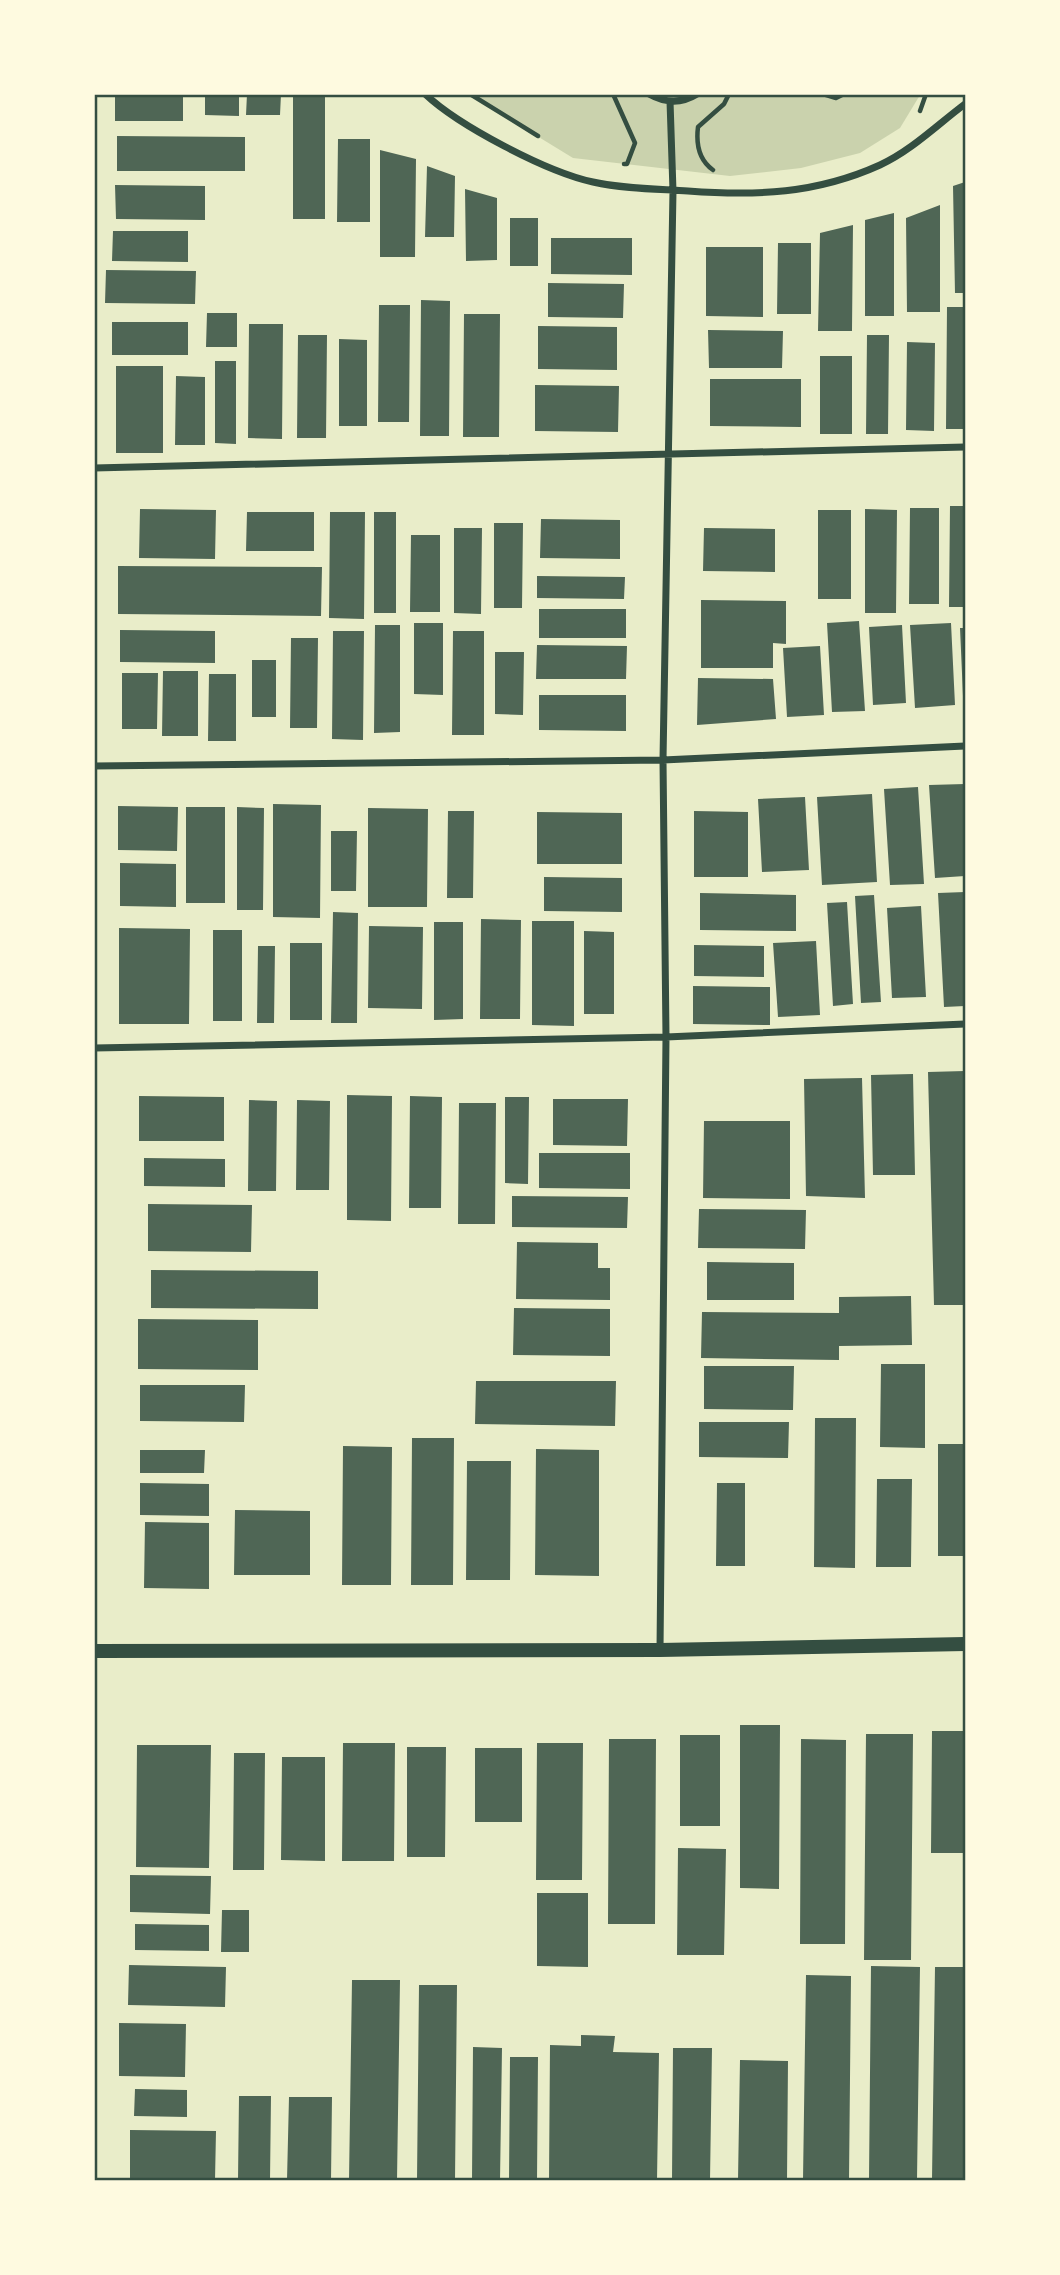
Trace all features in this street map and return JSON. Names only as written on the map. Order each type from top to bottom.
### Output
[{"type":"main road","points":[[94,1651],[660,1650],[965,1644]]},
{"type":"street","points":[[425,94],[491,137],[555,169],[592,182],[726,196],[782,192],[825,184],[877,166],[904,153],[965,104]]},
{"type":"street","points":[[649,94],[677,102],[696,94]]},
{"type":"street","points":[[660,1650],[666,1038],[663,760],[673,191],[670,101]]},
{"type":"street","points":[[94,468],[965,447]]},
{"type":"street","points":[[94,766],[663,760],[965,746]]},
{"type":"street","points":[[94,1048],[666,1038],[965,1024]]},
{"type":"path","points":[[470,94],[539,137]]},
{"type":"path","points":[[613,94],[635,143],[627,164],[614,163]]},
{"type":"path","points":[[716,173],[707,166],[696,143],[698,127],[724,104],[729,94]]},
{"type":"path","points":[[823,94],[831,98],[844,94]]},
{"type":"path","points":[[914,122],[926,102],[926,94]]},
{"type":"green space","points":[[470,95],[920,95],[900,128],[860,153],[801,168],[730,176],[573,158]]},
{"type":"building","points":[[115,94],[183,94],[183,121],[115,121]]},
{"type":"building","points":[[205,94],[239,94],[239,116],[205,115]]},
{"type":"building","points":[[247,94],[281,94],[280,115],[246,115]]},
{"type":"building","points":[[293,94],[325,94],[325,219],[293,219]]},
{"type":"building","points":[[117,136],[245,137],[245,171],[117,171]]},
{"type":"building","points":[[338,139],[370,139],[370,222],[337,222]]},
{"type":"building","points":[[380,150],[416,159],[415,257],[380,257]]},
{"type":"building","points":[[427,166],[455,176],[454,237],[425,237]]},
{"type":"building","points":[[965,182],[965,293],[955,293],[953,186]]},
{"type":"building","points":[[115,185],[205,186],[205,220],[116,219]]},
{"type":"building","points":[[465,189],[497,198],[497,260],[466,261]]},
{"type":"building","points":[[940,205],[940,312],[907,312],[906,218]]},
{"type":"building","points":[[894,213],[894,316],[865,316],[865,220]]},
{"type":"building","points":[[510,218],[538,218],[538,266],[510,266]]},
{"type":"building","points":[[853,225],[852,331],[818,331],[820,233]]},
{"type":"building","points":[[113,231],[188,231],[188,262],[112,261]]},
{"type":"building","points":[[551,238],[632,238],[632,275],[551,274]]},
{"type":"building","points":[[778,243],[811,243],[811,314],[777,314]]},
{"type":"building","points":[[706,247],[763,247],[763,317],[706,316]]},
{"type":"building","points":[[106,270],[196,271],[195,304],[105,303]]},
{"type":"building","points":[[548,283],[624,284],[623,318],[548,317]]},
{"type":"building","points":[[421,300],[450,301],[449,436],[420,436]]},
{"type":"building","points":[[379,305],[410,305],[409,422],[378,422]]},
{"type":"building","points":[[947,307],[965,307],[965,429],[946,429]]},
{"type":"building","points":[[207,313],[237,313],[237,347],[206,347]]},
{"type":"building","points":[[464,314],[500,314],[499,437],[463,437]]},
{"type":"building","points":[[112,322],[188,322],[188,355],[112,355]]},
{"type":"building","points":[[249,324],[283,324],[282,439],[248,438]]},
{"type":"building","points":[[538,326],[617,327],[617,370],[538,369]]},
{"type":"building","points":[[708,330],[783,331],[782,368],[709,368]]},
{"type":"building","points":[[298,335],[327,335],[326,438],[297,438]]},
{"type":"building","points":[[867,335],[889,335],[888,434],[866,434]]},
{"type":"building","points":[[339,339],[367,340],[367,426],[339,426]]},
{"type":"building","points":[[907,342],[935,343],[934,431],[906,430]]},
{"type":"building","points":[[820,356],[852,356],[852,434],[820,434]]},
{"type":"building","points":[[215,361],[236,361],[236,444],[215,443]]},
{"type":"building","points":[[116,366],[163,366],[163,453],[116,453]]},
{"type":"building","points":[[176,376],[205,377],[205,445],[175,445]]},
{"type":"building","points":[[710,379],[801,379],[801,427],[710,426]]},
{"type":"building","points":[[535,385],[619,386],[618,432],[535,431]]},
{"type":"building","points":[[950,506],[965,506],[965,607],[949,607]]},
{"type":"building","points":[[910,508],[939,508],[939,604],[909,604]]},
{"type":"building","points":[[140,509],[216,510],[215,559],[139,558]]},
{"type":"building","points":[[865,509],[897,510],[896,613],[865,613]]},
{"type":"building","points":[[818,510],[851,510],[851,599],[818,599]]},
{"type":"building","points":[[247,512],[314,512],[314,551],[246,551]]},
{"type":"building","points":[[330,512],[365,512],[364,619],[329,618]]},
{"type":"building","points":[[374,512],[396,512],[396,613],[374,613]]},
{"type":"building","points":[[541,519],[620,520],[620,559],[540,558]]},
{"type":"building","points":[[494,523],[523,523],[522,608],[494,608]]},
{"type":"building","points":[[454,528],[482,528],[481,614],[454,613]]},
{"type":"building","points":[[704,528],[775,529],[775,572],[703,571]]},
{"type":"building","points":[[411,535],[440,535],[440,612],[410,612]]},
{"type":"building","points":[[118,566],[322,567],[321,616],[118,614]]},
{"type":"building","points":[[537,576],[625,577],[624,599],[537,598]]},
{"type":"building","points":[[701,600],[786,601],[786,644],[773,643],[773,668],[701,668]]},
{"type":"building","points":[[539,609],[626,609],[626,638],[539,638]]},
{"type":"building","points":[[859,621],[865,711],[832,712],[827,623]]},
{"type":"building","points":[[414,623],[443,623],[443,695],[414,694]]},
{"type":"building","points":[[951,623],[955,705],[915,708],[910,625]]},
{"type":"building","points":[[375,625],[400,625],[400,732],[374,733]]},
{"type":"building","points":[[902,625],[906,703],[873,705],[869,627]]},
{"type":"building","points":[[960,628],[965,628],[965,696],[963,696]]},
{"type":"building","points":[[120,630],[215,631],[215,663],[120,662]]},
{"type":"building","points":[[333,631],[364,631],[363,740],[332,739]]},
{"type":"building","points":[[453,631],[484,631],[484,735],[452,735]]},
{"type":"building","points":[[291,638],[318,638],[317,728],[290,728]]},
{"type":"building","points":[[537,645],[627,646],[626,679],[536,679]]},
{"type":"building","points":[[820,646],[824,715],[787,717],[783,648]]},
{"type":"building","points":[[495,652],[524,652],[523,715],[495,714]]},
{"type":"building","points":[[252,660],[276,660],[276,717],[252,717]]},
{"type":"building","points":[[163,671],[198,671],[198,736],[162,736]]},
{"type":"building","points":[[122,673],[158,673],[157,729],[122,729]]},
{"type":"building","points":[[209,674],[236,674],[236,741],[208,741]]},
{"type":"building","points":[[698,678],[773,679],[776,719],[697,725]]},
{"type":"building","points":[[539,695],[626,695],[626,731],[539,730]]},
{"type":"building","points":[[965,784],[965,876],[935,878],[929,785]]},
{"type":"building","points":[[918,787],[924,884],[890,885],[884,789]]},
{"type":"building","points":[[872,794],[877,882],[822,885],[817,797]]},
{"type":"building","points":[[805,797],[809,870],[762,872],[758,799]]},
{"type":"building","points":[[273,804],[321,805],[320,918],[273,917]]},
{"type":"building","points":[[118,806],[178,807],[177,851],[118,850]]},
{"type":"building","points":[[186,807],[225,807],[225,903],[186,903]]},
{"type":"building","points":[[237,807],[264,808],[263,910],[237,910]]},
{"type":"building","points":[[368,808],[428,809],[427,907],[368,907]]},
{"type":"building","points":[[448,811],[474,811],[473,898],[447,898]]},
{"type":"building","points":[[694,811],[748,812],[748,877],[694,877]]},
{"type":"building","points":[[537,812],[622,813],[622,864],[537,864]]},
{"type":"building","points":[[331,831],[357,831],[356,891],[331,891]]},
{"type":"building","points":[[120,863],[176,864],[176,907],[120,906]]},
{"type":"building","points":[[544,877],[622,878],[622,912],[544,911]]},
{"type":"building","points":[[965,892],[965,1006],[944,1007],[938,893]]},
{"type":"building","points":[[700,893],[796,895],[796,931],[700,930]]},
{"type":"building","points":[[874,895],[881,1002],[861,1003],[855,896]]},
{"type":"building","points":[[847,902],[853,1004],[833,1006],[827,903]]},
{"type":"building","points":[[921,906],[926,997],[892,998],[887,908]]},
{"type":"building","points":[[333,912],[358,913],[357,1023],[331,1023]]},
{"type":"building","points":[[481,919],[521,920],[520,1019],[480,1019]]},
{"type":"building","points":[[532,921],[574,921],[574,1026],[532,1025]]},
{"type":"building","points":[[434,922],[463,922],[463,1019],[434,1020]]},
{"type":"building","points":[[369,926],[423,927],[422,1009],[368,1008]]},
{"type":"building","points":[[119,928],[190,929],[189,1024],[119,1024]]},
{"type":"building","points":[[213,930],[242,930],[242,1021],[213,1021]]},
{"type":"building","points":[[584,931],[614,932],[614,1014],[584,1014]]},
{"type":"building","points":[[816,941],[820,1015],[778,1017],[773,943]]},
{"type":"building","points":[[290,943],[322,943],[322,1020],[290,1020]]},
{"type":"building","points":[[694,945],[764,946],[764,977],[694,976]]},
{"type":"building","points":[[258,946],[275,946],[274,1023],[257,1023]]},
{"type":"building","points":[[693,986],[770,987],[770,1025],[693,1024]]},
{"type":"building","points":[[965,1071],[965,1305],[934,1305],[928,1072]]},
{"type":"building","points":[[913,1074],[915,1175],[873,1175],[871,1075]]},
{"type":"building","points":[[862,1078],[865,1198],[806,1196],[804,1079]]},
{"type":"building","points":[[347,1095],[392,1096],[391,1221],[347,1220]]},
{"type":"building","points":[[139,1096],[224,1097],[224,1141],[139,1141]]},
{"type":"building","points":[[410,1096],[442,1097],[441,1208],[409,1208]]},
{"type":"building","points":[[505,1097],[529,1097],[528,1184],[505,1183]]},
{"type":"building","points":[[553,1099],[628,1099],[627,1146],[553,1145]]},
{"type":"building","points":[[249,1100],[277,1101],[276,1191],[248,1191]]},
{"type":"building","points":[[297,1100],[330,1101],[329,1190],[296,1190]]},
{"type":"building","points":[[459,1103],[496,1103],[495,1224],[458,1224]]},
{"type":"building","points":[[704,1121],[790,1121],[790,1199],[703,1198]]},
{"type":"building","points":[[539,1153],[630,1153],[630,1189],[539,1188]]},
{"type":"building","points":[[144,1158],[225,1159],[225,1187],[144,1186]]},
{"type":"building","points":[[512,1196],[628,1197],[627,1228],[512,1227]]},
{"type":"building","points":[[148,1204],[252,1205],[251,1252],[148,1251]]},
{"type":"building","points":[[699,1209],[806,1210],[805,1249],[698,1248]]},
{"type":"building","points":[[517,1242],[598,1243],[598,1268],[610,1268],[610,1300],[516,1299]]},
{"type":"building","points":[[707,1262],[794,1263],[794,1300],[707,1300]]},
{"type":"building","points":[[151,1270],[318,1271],[318,1309],[151,1308]]},
{"type":"building","points":[[911,1296],[912,1345],[839,1346],[839,1360],[701,1358],[702,1312],[839,1313],[839,1297]]},
{"type":"building","points":[[514,1308],[610,1309],[610,1356],[513,1355]]},
{"type":"building","points":[[138,1319],[258,1320],[258,1370],[138,1369]]},
{"type":"building","points":[[881,1364],[925,1364],[925,1448],[880,1447]]},
{"type":"building","points":[[704,1366],[794,1366],[793,1410],[704,1409]]},
{"type":"building","points":[[476,1381],[616,1381],[615,1426],[475,1424]]},
{"type":"building","points":[[140,1385],[245,1385],[244,1422],[140,1421]]},
{"type":"building","points":[[815,1418],[856,1418],[855,1568],[814,1567]]},
{"type":"building","points":[[699,1422],[789,1422],[788,1458],[699,1457]]},
{"type":"building","points":[[412,1438],[454,1438],[453,1585],[411,1585]]},
{"type":"building","points":[[938,1444],[965,1444],[965,1556],[938,1556]]},
{"type":"building","points":[[343,1446],[392,1447],[391,1585],[342,1585]]},
{"type":"building","points":[[536,1449],[599,1450],[599,1576],[535,1575]]},
{"type":"building","points":[[140,1450],[205,1450],[204,1473],[140,1473]]},
{"type":"building","points":[[467,1461],[511,1461],[510,1580],[466,1580]]},
{"type":"building","points":[[877,1479],[912,1479],[911,1567],[876,1567]]},
{"type":"building","points":[[140,1483],[209,1484],[209,1516],[140,1515]]},
{"type":"building","points":[[717,1483],[745,1483],[745,1566],[716,1566]]},
{"type":"building","points":[[235,1510],[310,1511],[310,1575],[234,1575]]},
{"type":"building","points":[[145,1522],[209,1523],[209,1589],[144,1588]]},
{"type":"building","points":[[740,1725],[780,1725],[779,1889],[740,1888]]},
{"type":"building","points":[[932,1731],[965,1731],[965,1853],[931,1853]]},
{"type":"building","points":[[866,1734],[913,1734],[911,1960],[864,1960]]},
{"type":"building","points":[[680,1735],[720,1735],[720,1826],[680,1826]]},
{"type":"building","points":[[609,1739],[656,1739],[655,1924],[608,1924]]},
{"type":"building","points":[[801,1739],[846,1740],[845,1944],[800,1944]]},
{"type":"building","points":[[343,1743],[395,1743],[394,1861],[342,1861]]},
{"type":"building","points":[[537,1743],[583,1743],[582,1880],[536,1880]]},
{"type":"building","points":[[137,1745],[211,1745],[209,1868],[136,1867]]},
{"type":"building","points":[[407,1747],[446,1747],[445,1857],[407,1857]]},
{"type":"building","points":[[475,1748],[522,1748],[522,1822],[475,1822]]},
{"type":"building","points":[[234,1753],[265,1753],[264,1870],[233,1870]]},
{"type":"building","points":[[282,1757],[325,1757],[325,1861],[281,1860]]},
{"type":"building","points":[[678,1848],[726,1849],[724,1955],[677,1955]]},
{"type":"building","points":[[130,1875],[211,1876],[210,1914],[130,1912]]},
{"type":"building","points":[[537,1893],[588,1893],[588,1967],[537,1966]]},
{"type":"building","points":[[222,1910],[249,1910],[249,1952],[221,1952]]},
{"type":"building","points":[[135,1924],[209,1925],[209,1951],[135,1950]]},
{"type":"building","points":[[129,1965],[226,1967],[225,2007],[128,2005]]},
{"type":"building","points":[[871,1966],[920,1967],[917,2180],[869,2180]]},
{"type":"building","points":[[935,1967],[965,1967],[965,2180],[932,2180]]},
{"type":"building","points":[[806,1975],[851,1976],[849,2180],[803,2180]]},
{"type":"building","points":[[352,1980],[400,1980],[397,2180],[349,2180]]},
{"type":"building","points":[[419,1985],[457,1985],[455,2180],[417,2180]]},
{"type":"building","points":[[119,2023],[186,2024],[185,2077],[119,2076]]},
{"type":"building","points":[[581,2035],[615,2036],[613,2052],[659,2053],[657,2180],[549,2180],[550,2045],[581,2046]]},
{"type":"building","points":[[473,2047],[502,2048],[500,2180],[472,2180]]},
{"type":"building","points":[[673,2048],[712,2048],[710,2180],[672,2180]]},
{"type":"building","points":[[510,2057],[538,2057],[537,2180],[509,2180]]},
{"type":"building","points":[[740,2060],[788,2061],[787,2180],[738,2180]]},
{"type":"building","points":[[135,2089],[187,2090],[187,2117],[134,2116]]},
{"type":"building","points":[[239,2096],[271,2096],[270,2180],[238,2180]]},
{"type":"building","points":[[289,2097],[332,2097],[331,2180],[287,2180]]},
{"type":"building","points":[[130,2130],[216,2131],[215,2180],[130,2180]]}]
